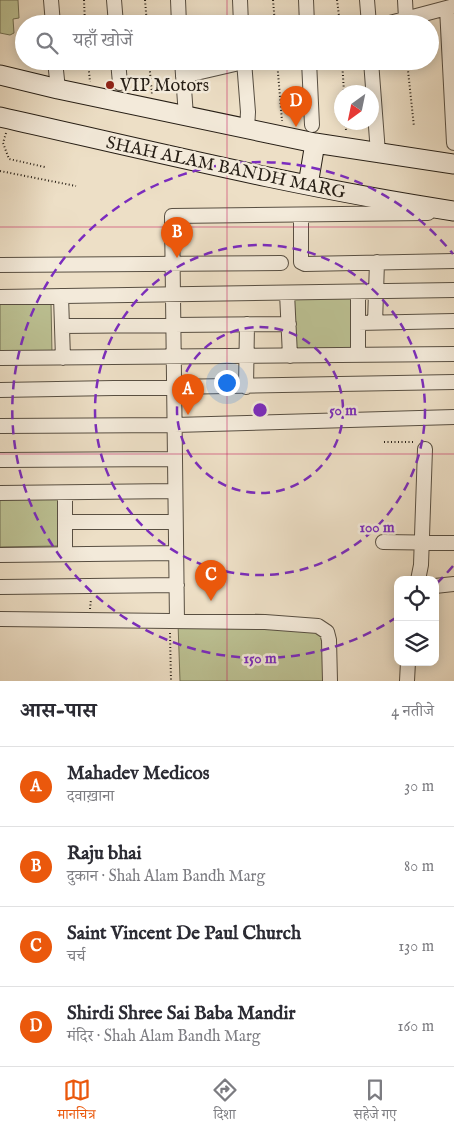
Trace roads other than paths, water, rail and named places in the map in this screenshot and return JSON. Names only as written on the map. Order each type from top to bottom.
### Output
[{"type":"street","points":[[51,0],[52,15]]},
{"type":"street","points":[[114,0],[115,15]]},
{"type":"street","points":[[178,0],[179,15]]},
{"type":"street","points":[[240,0],[241,15]]},
{"type":"street","points":[[306,0],[307,15]]},
{"type":"street","points":[[367,0],[368,15]]},
{"type":"street","points":[[405,0],[406,15]]},
{"type":"street","points":[[421,15],[451,7],[454,143]]},
{"type":"street","points":[[56,70],[58,89]]},
{"type":"street","points":[[119,70],[120,83]]},
{"type":"street","points":[[183,70],[186,116]]},
{"type":"street","points":[[183,76],[210,70]]},
{"type":"street","points":[[245,70],[247,129]]},
{"type":"street","points":[[308,186],[313,134],[309,70]]},
{"type":"street","points":[[372,70],[378,153]]},
{"type":"street","points":[[0,75],[247,129],[313,134],[378,153],[454,164]]},
{"type":"street","name":"SHAH ALAM BANDH MARG","points":[[5,118],[206,165],[308,186],[371,207],[454,212]]},
{"type":"street","points":[[174,621],[177,585],[172,216],[302,215],[371,207]]},
{"type":"street","points":[[302,215],[302,262],[305,264],[454,261]]},
{"type":"street","points":[[375,323],[377,262]]},
{"type":"street","points":[[0,265],[281,263]]},
{"type":"street","points":[[0,297],[454,290]]},
{"type":"street","points":[[358,292],[358,356]]},
{"type":"street","points":[[287,293],[290,356]]},
{"type":"street","points":[[61,296],[63,358]]},
{"type":"street","points":[[358,323],[454,321]]},
{"type":"street","points":[[246,387],[247,324]]},
{"type":"street","points":[[62,326],[289,324]]},
{"type":"street","points":[[0,358],[454,354]]},
{"type":"street","points":[[0,390],[454,382]]},
{"type":"street","points":[[0,426],[175,425],[454,417]]},
{"type":"street","points":[[420,576],[422,542],[422,446]]},
{"type":"street","points":[[0,460],[175,459]]},
{"type":"street","points":[[0,493],[176,491]]},
{"type":"street","points":[[65,493],[65,554]]},
{"type":"street","points":[[65,522],[176,522]]},
{"type":"street","points":[[383,542],[454,543]]},
{"type":"street","points":[[0,555],[176,553]]},
{"type":"street","points":[[439,586],[454,584]]},
{"type":"street","points":[[0,587],[177,585]]},
{"type":"street","points":[[0,619],[265,622],[318,626],[327,632],[330,640],[330,681]]},
{"type":"street","points":[[407,681],[408,666]]},
{"type":"place","name":"VIP Motors","points":[[110,85]]},
{"type":"place","name":"Shirdi Shree Sai Baba Mandir","points":[[296,127]]},
{"type":"place","name":"Raju bhai","points":[[177,258]]},
{"type":"place","name":"Mahadev Medicos","points":[[188,415]]},
{"type":"place","name":"Saint Vincent De Paul Church","points":[[211,601]]}]
